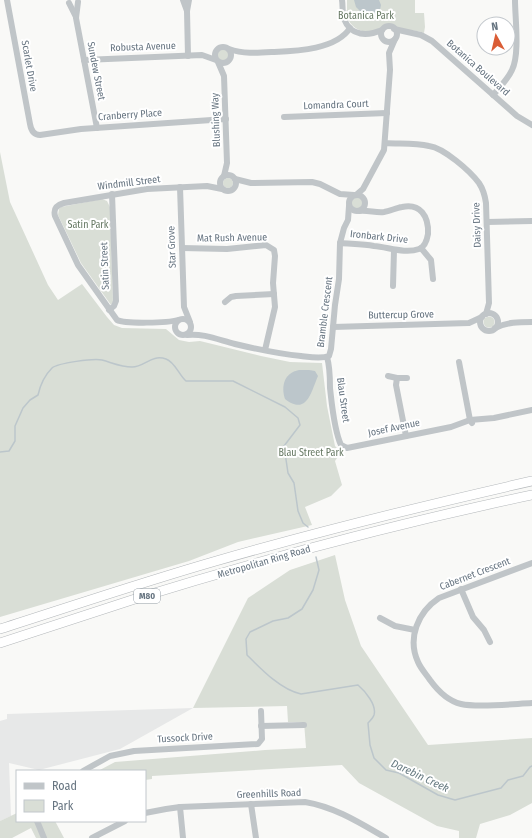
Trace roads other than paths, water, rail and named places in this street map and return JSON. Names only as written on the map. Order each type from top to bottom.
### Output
[{"type":"highway","name":"Metropolitan Ring Road","points":[[0,629],[214,561],[289,540],[456,498],[532,481]]},
{"type":"highway","name":"Metropolitan Ring Road","points":[[0,643],[138,598],[334,542],[532,495]]},
{"type":"street","name":"Scarlet Drive","points":[[7,0],[30,124],[35,134]]},
{"type":"street","points":[[183,0],[187,11]]},
{"type":"street","points":[[188,56],[187,11],[189,0]]},
{"type":"street","points":[[342,0],[343,17],[350,28],[361,34],[371,34],[388,26],[394,29],[396,33],[395,38],[389,53]]},
{"type":"street","points":[[493,95],[509,75],[515,63],[515,0]]},
{"type":"street","points":[[66,1],[74,3],[79,1]]},
{"type":"street","name":"Sundew Street","points":[[66,1],[76,18],[97,128]]},
{"type":"street","name":"Sundew Street","points":[[76,18],[79,1]]},
{"type":"street","points":[[245,53],[230,59],[225,63],[217,61],[214,55],[216,50],[221,47],[245,53],[306,50],[321,46],[343,36],[350,28]]},
{"type":"street","name":"Botanica Boulevard","points":[[394,29],[421,35],[432,41],[523,120],[532,124]]},
{"type":"street","points":[[349,205],[350,198],[364,189],[382,155],[385,143],[390,70],[389,53],[382,39],[382,30]]},
{"type":"street","points":[[371,34],[390,42],[407,33]]},
{"type":"street","points":[[229,49],[231,54],[230,59]]},
{"type":"street","name":"Robusta Avenue","points":[[84,60],[202,55],[216,50]]},
{"type":"street","name":"Robusta Avenue","points":[[202,55],[217,61]]},
{"type":"street","name":"Blushing Way","points":[[230,59],[224,76],[227,163],[230,172],[235,178]]},
{"type":"street","name":"Blushing Way","points":[[217,61],[224,76]]},
{"type":"street","name":"Lomandra Court","points":[[284,117],[388,113]]},
{"type":"street","name":"Cranberry Place","points":[[35,134],[69,130],[226,119]]},
{"type":"street","name":"Daisy Drive","points":[[385,143],[430,146],[441,150],[448,154],[479,183],[485,196],[489,303],[494,316]]},
{"type":"street","name":"Blushing Way","points":[[223,177],[227,163]]},
{"type":"street","points":[[251,183],[230,175],[223,177],[220,182],[222,189],[229,192],[251,183],[312,182],[328,187],[340,194],[352,210],[358,211],[364,208],[364,189]]},
{"type":"street","name":"Windmill Street","points":[[206,186],[223,177]]},
{"type":"street","points":[[235,178],[237,183],[236,188]]},
{"type":"street","name":"Windmill Street","points":[[109,310],[76,262],[55,216],[54,212],[56,207],[59,204],[64,203],[147,189],[206,186],[222,189]]},
{"type":"street","name":"Star Grove","points":[[180,187],[184,307],[190,323]]},
{"type":"street","name":"Satin Street","points":[[109,310],[114,306],[116,301],[112,194]]},
{"type":"street","points":[[340,194],[361,196],[374,211]]},
{"type":"street","name":"Bramble Crescent","points":[[348,220],[349,205]]},
{"type":"street","name":"Ironbark Drive","points":[[340,243],[375,246],[394,250],[415,250],[421,248],[425,244],[428,234],[426,218],[422,211],[415,207],[406,206],[385,212],[358,211]]},
{"type":"street","name":"Bramble Crescent","points":[[187,334],[207,336],[233,344],[265,350],[297,355],[327,357],[331,352],[339,279],[340,243],[348,220],[358,211]]},
{"type":"street","points":[[487,222],[532,221]]},
{"type":"street","name":"Mat Rush Avenue","points":[[182,248],[227,248],[251,246],[272,247],[275,253],[273,278],[275,306],[265,350]]},
{"type":"street","points":[[421,248],[431,260],[432,279]]},
{"type":"street","points":[[393,286],[394,250]]},
{"type":"street","points":[[225,302],[231,297],[236,296],[274,294]]},
{"type":"street","name":"Daisy Drive","points":[[484,316],[489,303]]},
{"type":"street","name":"Star Grove","points":[[179,320],[184,307]]},
{"type":"street","points":[[109,310],[117,320],[122,322],[164,322],[186,319],[190,323],[191,329],[187,334],[178,334],[175,329],[164,322]]},
{"type":"street","points":[[511,322],[494,316],[484,316],[480,323],[483,328],[491,331],[511,322],[532,322]]},
{"type":"street","name":"Buttercup Grove","points":[[469,323],[484,316]]},
{"type":"street","points":[[494,316],[498,321],[496,328]]},
{"type":"street","points":[[175,329],[175,324],[179,320]]},
{"type":"street","name":"Bramble Crescent","points":[[190,323],[207,336]]},
{"type":"street","name":"Buttercup Grove","points":[[333,327],[469,323],[483,328]]},
{"type":"street","name":"Blau Street","points":[[327,357],[332,405],[341,445]]},
{"type":"street","points":[[460,362],[471,421]]},
{"type":"street","points":[[388,376],[407,378]]},
{"type":"street","points":[[397,378],[396,386],[406,436]]},
{"type":"street","name":"Josef Avenue","points":[[341,445],[347,448],[465,425],[471,421],[483,422],[494,418],[532,410]]},
{"type":"street","name":"Cabernet Crescent","points":[[532,563],[443,596],[433,602],[423,613],[415,630],[414,647],[418,662],[432,683],[449,699],[467,705],[532,703]]},
{"type":"street","points":[[461,589],[473,617],[484,630],[490,642]]},
{"type":"street","points":[[380,618],[395,626],[415,630]]},
{"type":"street","name":"Tussock Drive","points":[[85,770],[110,756],[134,751],[258,744],[262,739],[261,711]]},
{"type":"street","points":[[261,726],[304,725]]},
{"type":"street","name":"Greenhills Road","points":[[146,813],[180,807],[298,802],[322,805],[345,815],[386,838]]},
{"type":"street","points":[[252,804],[256,838]]},
{"type":"street","points":[[180,807],[183,838]]},
{"type":"street","points":[[37,822],[44,838]]},
{"type":"street","points":[[92,838],[123,822]]},
{"type":"waterway","name":"Darebin Creek","points":[[0,452],[9,451],[15,441],[15,426],[23,408],[30,400],[38,395],[43,381],[52,368],[84,360],[102,360],[121,366],[132,367],[141,365],[156,358],[166,359],[172,363],[186,381],[233,381],[285,407],[298,418],[300,425],[284,446],[288,473],[294,483],[298,511],[303,523],[308,527]]},
{"type":"waterway","name":"Darebin Creek","points":[[316,557],[319,570],[313,590],[302,609],[288,618],[273,621],[250,632],[246,639],[247,655],[279,684],[301,694],[358,685],[367,694],[374,707],[374,715],[368,723],[370,745],[374,758],[386,770],[399,773],[438,795],[455,800],[501,788],[508,780],[523,776],[532,766]]},
{"type":"park label","name":"Botanica Park","points":[[366,16]]},
{"type":"park label","name":"Satin Park","points":[[88,225]]},
{"type":"park label","name":"Blau Street Park","points":[[311,453]]}]
